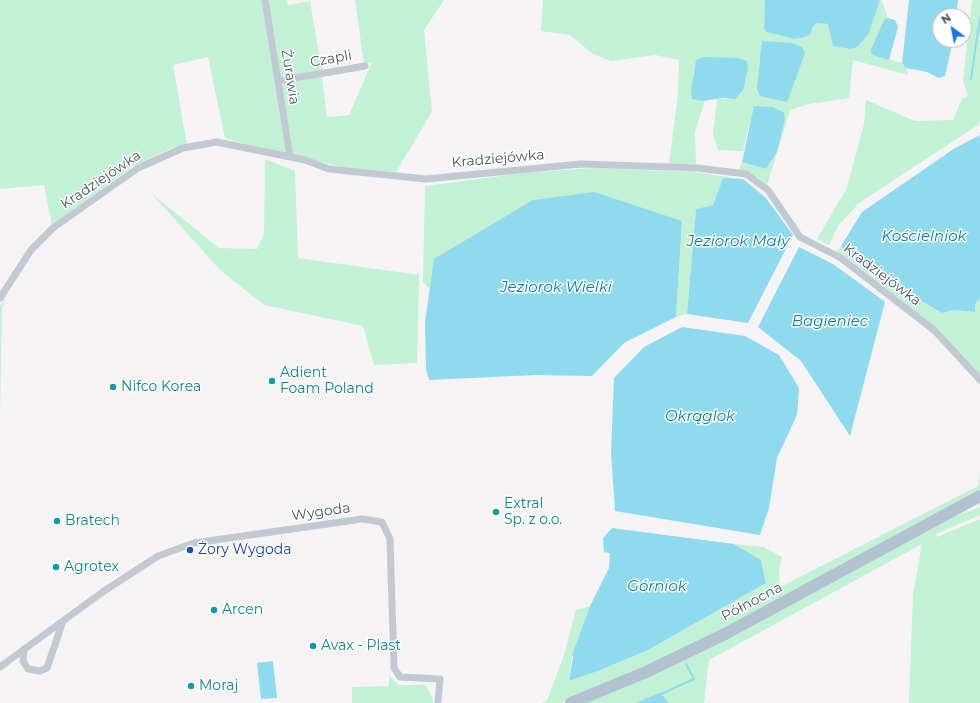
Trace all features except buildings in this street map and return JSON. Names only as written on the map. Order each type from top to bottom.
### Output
[{"type":"main road","name":"Północna","points":[[571,703],[688,652],[943,518],[962,505],[980,496]]},
{"type":"main road","name":"Północna","points":[[943,518],[980,505]]},
{"type":"street","name":"Żurawia","points":[[265,0],[290,157]]},
{"type":"street","name":"Czapli","points":[[278,81],[364,66]]},
{"type":"street","name":"Kradziejówka","points":[[0,298],[17,270],[44,236],[138,168],[183,148],[217,142],[290,157],[328,169],[426,179],[581,164],[697,168],[746,174],[768,190],[800,237],[842,258],[935,331],[980,380]]},
{"type":"street","name":"Wygoda","points":[[0,667],[144,563],[175,549],[210,540],[362,520],[382,522],[390,539],[394,668],[400,677],[440,679],[438,703]]},
{"type":"street","points":[[24,649],[23,661],[28,669],[40,671],[47,668],[64,620]]},
{"type":"green space","points":[[0,0],[262,0],[286,156],[225,138],[208,57],[173,65],[187,145],[172,148],[133,166],[52,225],[44,185],[0,189]]},
{"type":"green space","points":[[268,0],[287,0],[288,5],[310,1],[322,71],[279,77]]},
{"type":"green space","points":[[355,0],[444,0],[424,30],[432,112],[396,172],[342,167],[293,155],[281,84],[322,77],[327,117],[349,115],[372,62],[364,64]]},
{"type":"green space","points":[[543,0],[765,0],[764,28],[766,32],[794,39],[802,38],[810,35],[813,27],[818,23],[828,24],[831,30],[831,39],[869,33],[880,0],[882,0],[888,18],[884,20],[872,55],[902,63],[906,68],[908,75],[853,60],[849,98],[809,104],[790,110],[767,185],[757,177],[739,170],[742,162],[766,169],[777,152],[785,120],[749,125],[743,151],[718,150],[713,133],[717,99],[735,99],[720,58],[705,57],[694,66],[693,77],[702,101],[705,100],[695,132],[696,164],[669,164],[678,94],[679,60],[655,55],[611,61],[593,54],[570,35],[541,31]]},
{"type":"green space","points":[[972,0],[980,0],[980,121],[978,125],[859,203],[838,226],[829,245],[817,239],[847,188],[864,124],[866,100],[915,121],[953,120],[962,99],[968,96],[963,81],[967,48],[972,48]]},
{"type":"green space","points":[[265,159],[295,171],[298,258],[419,275],[417,363],[374,365],[363,326],[264,305],[220,270],[152,194],[219,248],[257,249],[264,235]]},
{"type":"green space","points":[[592,168],[692,172],[743,179],[723,178],[713,205],[696,209],[687,314],[676,317],[682,221],[434,259],[430,289],[423,282],[425,186],[524,173]]},
{"type":"green space","points":[[841,246],[891,283],[942,313],[953,310],[975,312],[975,304],[980,298],[980,378],[902,301],[845,256],[836,252]]},
{"type":"green space","points":[[7,295],[2,307],[0,417],[0,306]]},
{"type":"green space","points":[[980,473],[980,492],[683,651],[602,688],[561,703],[541,703],[547,701],[564,655],[576,610],[590,606],[572,655],[569,681],[598,671],[648,650],[766,583],[761,560],[734,544],[764,547],[782,557],[779,569],[780,587],[978,486]]},
{"type":"green space","points":[[980,507],[980,515],[936,534],[937,537],[980,519],[980,703],[909,703],[913,595],[922,544],[709,660],[704,703],[582,703],[947,519]]},
{"type":"green space","points":[[389,675],[399,685],[425,685],[431,694],[433,703],[352,703],[352,687],[389,686]]},
{"type":"water","points":[[765,0],[880,0],[869,33],[857,47],[851,49],[833,46],[828,24],[817,23],[813,27],[810,35],[802,38],[794,39],[766,32],[764,28]]},
{"type":"water","points":[[909,0],[958,0],[957,8],[932,8],[932,48],[951,48],[945,76],[939,78],[927,72],[906,68],[902,63]]},
{"type":"water","points":[[888,18],[895,20],[898,27],[889,60],[872,55],[871,50],[884,20]]},
{"type":"water","points":[[762,41],[792,43],[802,47],[805,53],[787,102],[760,96],[757,89]]},
{"type":"water","points":[[704,57],[738,58],[747,61],[748,69],[743,90],[735,99],[723,98],[702,101],[692,99],[691,90],[696,60]]},
{"type":"water","points":[[754,106],[773,107],[784,113],[785,120],[777,152],[766,169],[742,162]]},
{"type":"water","name":"Kościelniok","points":[[980,135],[980,298],[975,304],[975,312],[953,310],[942,313],[891,283],[841,246],[862,212],[955,148]]},
{"type":"water","name":"Jeziorok Mały","points":[[723,178],[743,179],[766,198],[793,235],[748,323],[687,314],[696,209],[713,205]]},
{"type":"water","name":"Jeziorok Wielki","points":[[594,192],[682,221],[676,317],[624,343],[592,376],[535,375],[429,380],[426,369],[425,322],[434,259],[533,200]]},
{"type":"water","name":"Bagieniec","points":[[799,247],[833,264],[885,302],[850,436],[801,361],[758,327]]},
{"type":"water","name":"Okrąglok","points":[[682,327],[745,336],[779,355],[799,388],[797,415],[777,458],[769,508],[760,535],[615,511],[611,452],[614,378],[644,347]]},
{"type":"water","name":"Górniok","points":[[612,528],[734,544],[761,560],[766,583],[648,650],[598,671],[569,681],[573,657],[572,655],[590,606],[609,568],[610,553],[604,552],[603,538]]},
{"type":"water","points":[[273,661],[277,698],[261,699],[257,663]]},
{"type":"water","points":[[660,693],[669,703],[635,703]]},
{"type":"waterway","points":[[971,79],[980,17]]},
{"type":"waterway","points":[[661,694],[694,679],[686,664]]},
{"type":"place","name":"Adient Foam Poland","points":[[272,381]]},
{"type":"place","name":"Nifco Korea","points":[[113,387]]},
{"type":"place","name":"Extral Sp. z o.o.","points":[[496,512]]},
{"type":"place","name":"Bratech","points":[[57,521]]},
{"type":"place","name":"Żory Wygoda","points":[[190,550]]},
{"type":"place","name":"Agrotex","points":[[56,567]]},
{"type":"place","name":"Arcen","points":[[214,610]]},
{"type":"place","name":"Avax - Plast","points":[[313,646]]},
{"type":"place","name":"Moraj","points":[[191,686]]}]
